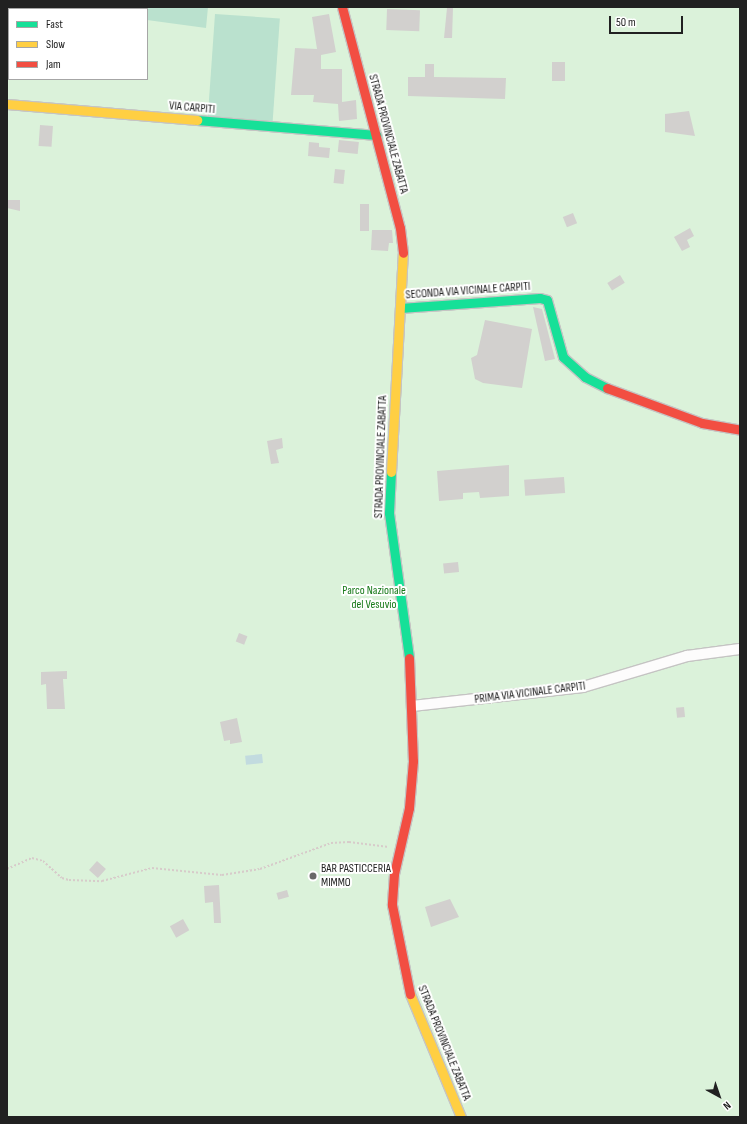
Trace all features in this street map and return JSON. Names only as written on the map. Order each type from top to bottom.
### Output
[{"type":"street","name":"STRADA PROVINCIALE ZABATTA","points":[[342,7],[400,228],[404,259],[389,513],[408,640],[412,706],[412,785],[399,848],[392,905],[408,987],[422,1027],[461,1117]]},
{"type":"street","name":"VIA CARPITI","points":[[7,104],[376,136]]},
{"type":"street","name":"SECONDA VIA VICINALE CARPITI","points":[[400,308],[540,298],[547,300],[550,306],[563,357],[585,377],[610,390],[702,423],[740,430]]},
{"type":"street","name":"PRIMA VIA VICINALE CARPITI","points":[[412,706],[583,687],[687,656],[740,648]]},
{"type":"path","points":[[7,869],[32,858],[43,861],[62,878],[69,880],[102,881],[152,868],[222,875],[260,869],[331,843],[349,842],[399,848]]},
{"type":"green space","name":"Parco Nazionale del Vesuvio","points":[[7,7],[740,7],[740,1117],[7,1117]]},
{"type":"green space","points":[[139,7],[208,7],[206,28],[148,20],[148,8]]},
{"type":"green space","points":[[215,14],[280,19],[273,121],[208,117]]},
{"type":"water","points":[[262,754],[263,763],[246,765],[245,756]]},
{"type":"building","points":[[447,8],[453,8],[452,38],[444,38]]},
{"type":"building","points":[[387,9],[420,10],[419,31],[386,30]]},
{"type":"building","points":[[329,14],[336,52],[321,55],[321,69],[342,69],[342,102],[356,100],[357,119],[339,121],[338,104],[313,102],[314,95],[291,95],[295,48],[317,49],[312,17]]},
{"type":"building","points":[[552,62],[565,62],[565,81],[552,81]]},
{"type":"building","points":[[425,64],[434,64],[434,77],[506,78],[505,99],[408,96],[408,77],[425,77]]},
{"type":"building","points":[[689,111],[695,136],[665,132],[665,114]]},
{"type":"building","points":[[40,125],[53,126],[52,147],[39,146]]},
{"type":"building","points":[[339,140],[359,142],[358,154],[338,152]]},
{"type":"building","points":[[309,142],[319,143],[319,147],[330,148],[329,158],[308,156]]},
{"type":"building","points":[[335,169],[345,170],[343,184],[334,183]]},
{"type":"building","points":[[7,200],[20,200],[20,211],[7,208]]},
{"type":"building","points":[[360,204],[369,204],[369,231],[360,231]]},
{"type":"building","points":[[573,213],[577,223],[567,227],[563,217]]},
{"type":"building","points":[[690,228],[694,236],[687,240],[690,247],[682,251],[674,237]]},
{"type":"building","points":[[372,230],[392,230],[393,243],[389,243],[388,251],[371,250]]},
{"type":"building","points":[[620,275],[625,283],[612,291],[607,283]]},
{"type":"building","points":[[533,307],[542,309],[555,359],[545,361]]},
{"type":"building","points":[[485,320],[532,329],[522,388],[483,383],[475,379],[471,358],[477,355]]},
{"type":"building","points":[[282,438],[283,448],[276,450],[279,463],[271,464],[267,441]]},
{"type":"building","points":[[509,465],[509,496],[480,498],[479,492],[463,493],[463,499],[439,501],[437,471]]},
{"type":"building","points":[[564,477],[565,493],[525,496],[524,480]]},
{"type":"building","points":[[458,562],[459,572],[444,574],[443,564]]},
{"type":"building","points":[[239,633],[247,636],[244,645],[236,641]]},
{"type":"building","points":[[67,671],[67,679],[63,679],[65,709],[47,709],[46,684],[41,685],[41,672]]},
{"type":"building","points":[[684,707],[685,717],[677,718],[676,708]]},
{"type":"building","points":[[237,718],[242,742],[230,744],[230,740],[224,741],[220,722]]},
{"type":"building","points":[[97,861],[106,869],[98,878],[89,870]]},
{"type":"building","points":[[340,876],[341,887],[329,888],[328,877]]},
{"type":"building","points":[[219,885],[221,923],[214,923],[213,902],[205,903],[204,886]]},
{"type":"building","points":[[287,890],[289,897],[278,900],[276,893]]},
{"type":"building","points":[[450,899],[459,917],[431,927],[425,907]]},
{"type":"building","points":[[183,919],[189,930],[176,938],[170,926]]},
{"type":"traffic: fast","points":[[197,120],[376,135]]},
{"type":"traffic: fast","points":[[400,308],[540,298],[547,300],[563,357],[585,377],[607,388]]},
{"type":"traffic: fast","points":[[391,472],[389,513],[409,658]]},
{"type":"traffic: slow","points":[[7,104],[197,120]]},
{"type":"traffic: slow","points":[[391,472],[403,253]]},
{"type":"traffic: slow","points":[[410,994],[461,1117]]},
{"type":"traffic: jam","points":[[342,7],[400,228],[403,253]]},
{"type":"traffic: jam","points":[[607,388],[702,423],[740,430]]},
{"type":"traffic: jam","points":[[409,658],[413,761],[409,808],[394,874],[392,905],[410,994]]},
{"type":"place","name":"BAR PASTICCERIA MIMMO","points":[[313,876]]}]
